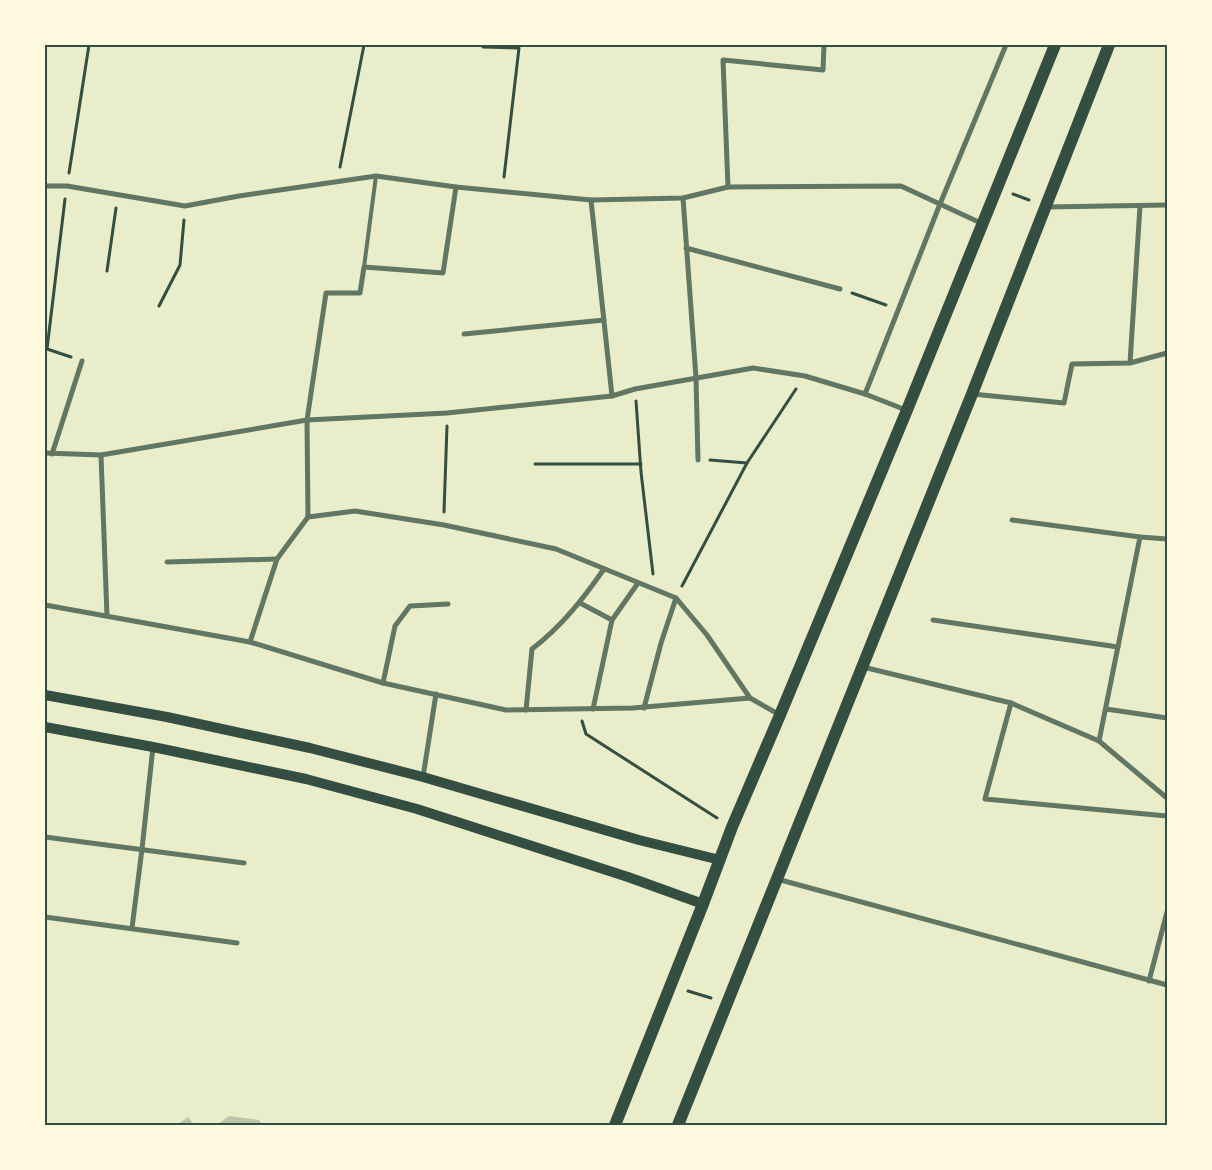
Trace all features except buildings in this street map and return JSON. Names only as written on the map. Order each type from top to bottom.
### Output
[{"type":"main road","points":[[615,1125],[704,904],[732,827],[907,410],[1055,45]]},
{"type":"main road","points":[[678,1125],[972,394],[1109,45]]},
{"type":"main road","points":[[45,695],[205,725],[310,748],[424,777],[639,840],[720,860]]},
{"type":"main road","points":[[45,727],[306,779],[416,809],[628,877],[704,904]]},
{"type":"street","points":[[728,186],[723,60],[823,70],[824,45]]},
{"type":"street","points":[[865,394],[940,204],[1006,45]]},
{"type":"street","points":[[45,186],[67,186],[185,206],[376,176],[456,187],[591,200],[683,198],[728,186],[901,186],[983,224]]},
{"type":"street","points":[[250,642],[277,559],[308,517],[307,420],[326,293],[360,293],[364,267],[442,274],[456,187]]},
{"type":"street","points":[[683,198],[696,378],[698,460]]},
{"type":"street","points":[[591,200],[612,396]]},
{"type":"street","points":[[1046,207],[1167,205]]},
{"type":"street","points":[[1130,362],[1140,206]]},
{"type":"street","points":[[686,248],[840,289]]},
{"type":"street","points":[[464,334],[604,320]]},
{"type":"street","points":[[972,394],[1064,403],[1072,364],[1130,362],[1167,353]]},
{"type":"street","points":[[52,454],[82,361]]},
{"type":"street","points":[[45,453],[101,456],[307,420],[447,413],[612,396],[635,389],[754,368],[805,376],[865,394],[907,410]]},
{"type":"street","points":[[101,456],[107,616]]},
{"type":"street","points":[[308,517],[355,511],[444,525],[556,549],[676,598],[707,635],[750,698],[780,715]]},
{"type":"street","points":[[1012,520],[1167,539]]},
{"type":"street","points":[[1099,741],[1140,537]]},
{"type":"street","points":[[166,562],[277,559]]},
{"type":"street","points":[[526,710],[532,649],[547,638],[580,603],[604,569]]},
{"type":"street","points":[[593,709],[612,620],[638,583]]},
{"type":"street","points":[[644,708],[660,643],[676,598]]},
{"type":"street","points":[[580,603],[612,620]]},
{"type":"street","points":[[383,683],[395,626],[410,606],[448,604]]},
{"type":"street","points":[[45,605],[250,642],[383,683],[506,710],[644,708],[750,698]]},
{"type":"street","points":[[933,620],[1118,647]]},
{"type":"street","points":[[861,667],[1011,702],[1099,741],[1167,798]]},
{"type":"street","points":[[424,777],[436,694]]},
{"type":"street","points":[[1011,702],[985,798],[1167,816]]},
{"type":"street","points":[[1106,709],[1167,718]]},
{"type":"street","points":[[132,928],[153,747]]},
{"type":"street","points":[[45,836],[244,863]]},
{"type":"street","points":[[776,879],[1167,985]]},
{"type":"street","points":[[1149,981],[1167,912]]},
{"type":"street","points":[[45,917],[237,942]]},
{"type":"lane","points":[[364,267],[376,176]]},
{"type":"path","points":[[82,361],[47,349],[67,186],[89,45]]},
{"type":"path","points":[[337,182],[364,45]]},
{"type":"path","points":[[483,46],[519,48],[502,191]]},
{"type":"path","points":[[998,188],[1046,207]]},
{"type":"path","points":[[107,271],[118,195]]},
{"type":"path","points":[[159,306],[180,265],[185,206]]},
{"type":"path","points":[[840,289],[898,310]]},
{"type":"path","points":[[676,598],[747,463],[805,376]]},
{"type":"path","points":[[635,389],[655,590]]},
{"type":"path","points":[[444,525],[447,413]]},
{"type":"path","points":[[698,460],[747,463]]},
{"type":"path","points":[[534,464],[641,464]]},
{"type":"path","points":[[577,709],[586,734],[732,827]]},
{"type":"path","points":[[671,985],[726,1004]]}]
